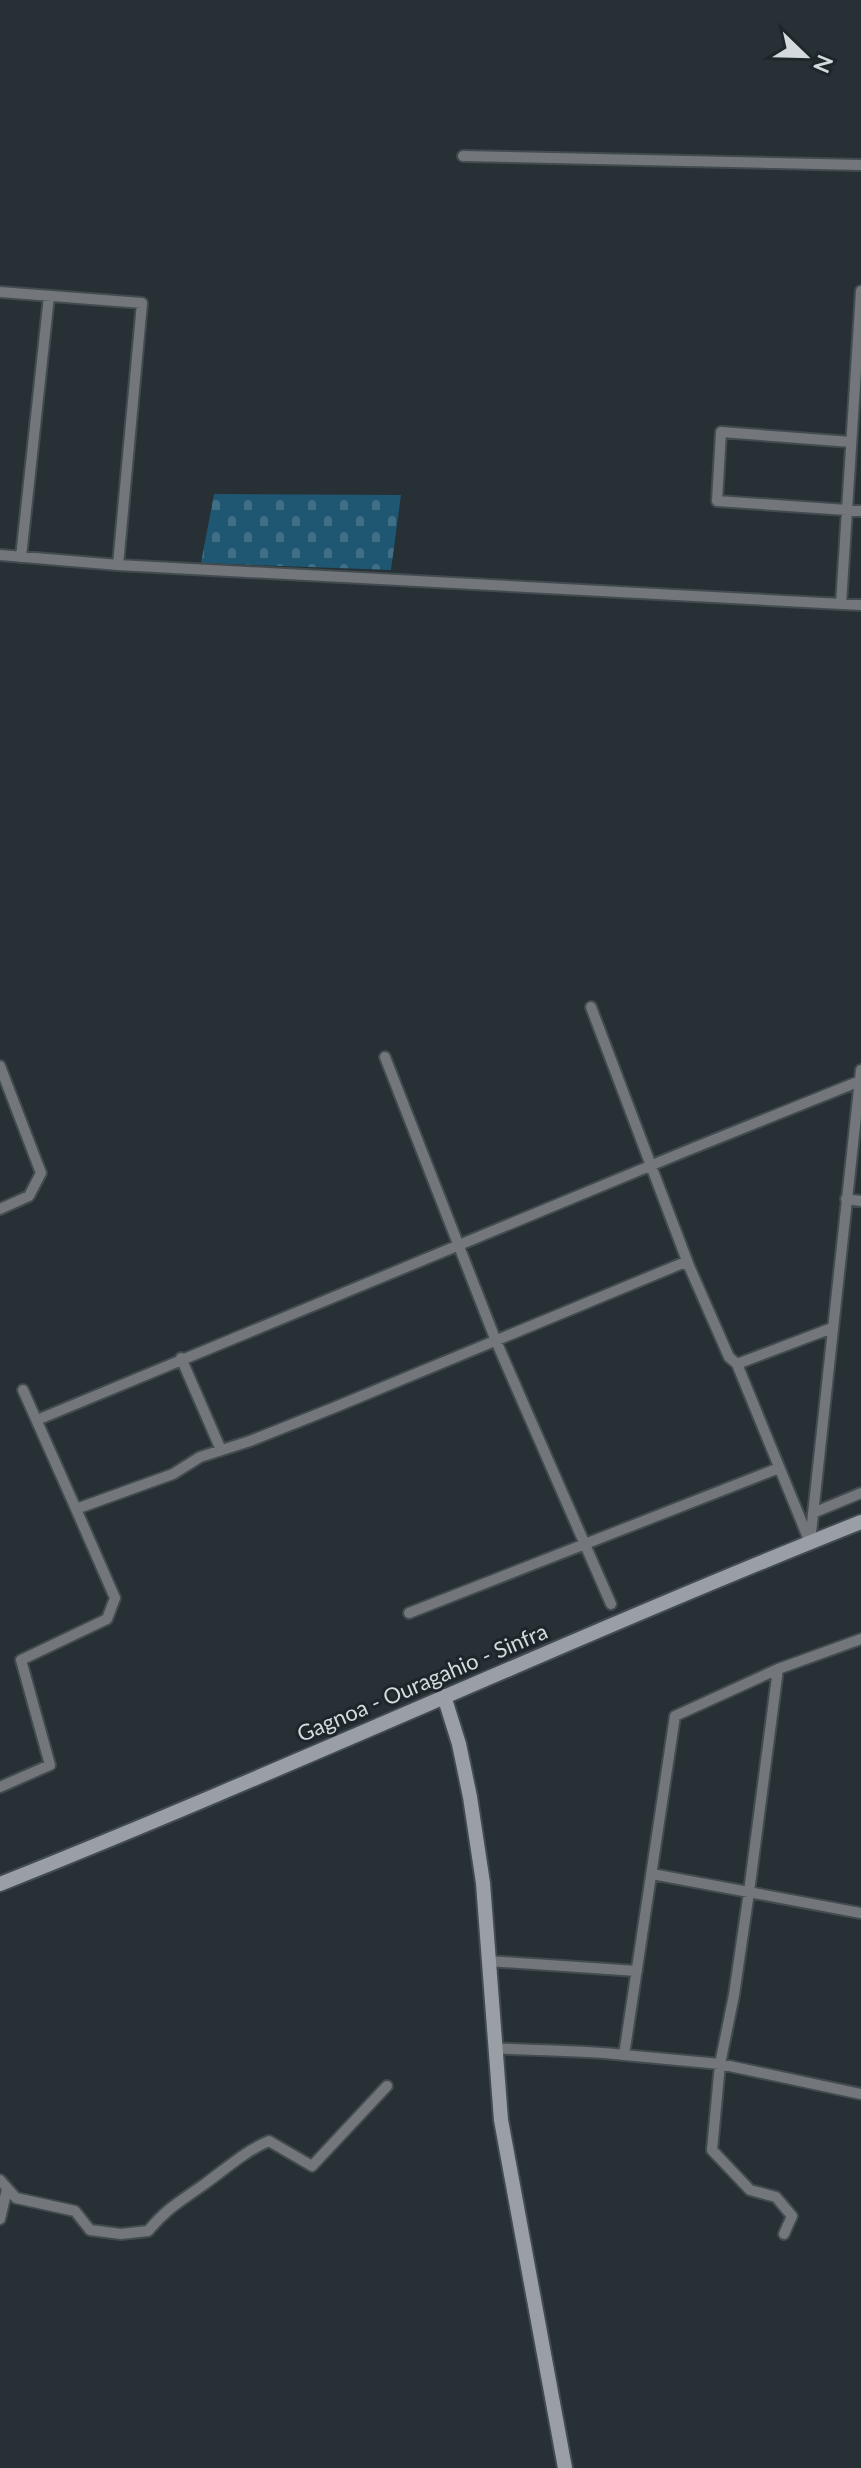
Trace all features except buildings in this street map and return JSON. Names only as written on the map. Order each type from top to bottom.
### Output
[{"type":"main road","name":"Gagnoa - Ouragahio - Sinfra","points":[[0,1884],[126,1834],[444,1696],[861,1522]]},
{"type":"main road","points":[[444,1696],[459,1744],[470,1797],[483,1883],[494,2048],[506,2151],[565,2468]]},
{"type":"street","points":[[463,156],[861,165]]},
{"type":"street","points":[[841,604],[861,291]]},
{"type":"street","points":[[0,292],[142,303],[118,565]]},
{"type":"street","points":[[21,557],[49,296]]},
{"type":"street","points":[[851,442],[721,432],[717,501],[861,511]]},
{"type":"street","points":[[0,555],[118,565],[861,605]]},
{"type":"street","points":[[591,1007],[689,1266],[729,1357],[737,1364],[810,1542]]},
{"type":"street","points":[[385,1057],[496,1341],[611,1604]]},
{"type":"street","points":[[0,1066],[41,1173],[29,1196],[0,1209]]},
{"type":"street","points":[[37,1420],[652,1165],[860,1075],[810,1542]]},
{"type":"street","points":[[0,1098],[14,1102]]},
{"type":"street","points":[[846,1199],[861,1201]]},
{"type":"street","points":[[76,1509],[173,1474],[200,1457],[333,1408],[683,1263],[689,1266]]},
{"type":"street","points":[[737,1364],[832,1328]]},
{"type":"street","points":[[181,1358],[221,1450]]},
{"type":"street","points":[[0,1787],[50,1765],[21,1660],[107,1619],[115,1604],[23,1390]]},
{"type":"street","points":[[409,1613],[779,1468]]},
{"type":"street","points":[[813,1513],[861,1493]]},
{"type":"street","points":[[624,2055],[675,1716],[778,1669],[861,1639]]},
{"type":"street","points":[[778,1669],[734,1995],[720,2064],[712,2150],[750,2190],[776,2197],[792,2216],[784,2234]]},
{"type":"street","points":[[652,1874],[861,1913]]},
{"type":"street","points":[[488,1961],[637,1971]]},
{"type":"street","points":[[494,2048],[580,2050],[720,2064],[861,2094]]},
{"type":"street","points":[[4,2184],[16,2198],[75,2211],[90,2230],[121,2234],[148,2231],[166,2209],[251,2148],[269,2141],[312,2166],[387,2086]]},
{"type":"street","points":[[0,2219],[4,2184]]},
{"type":"green space","points":[[214,494],[401,495],[391,570],[201,563]]}]
